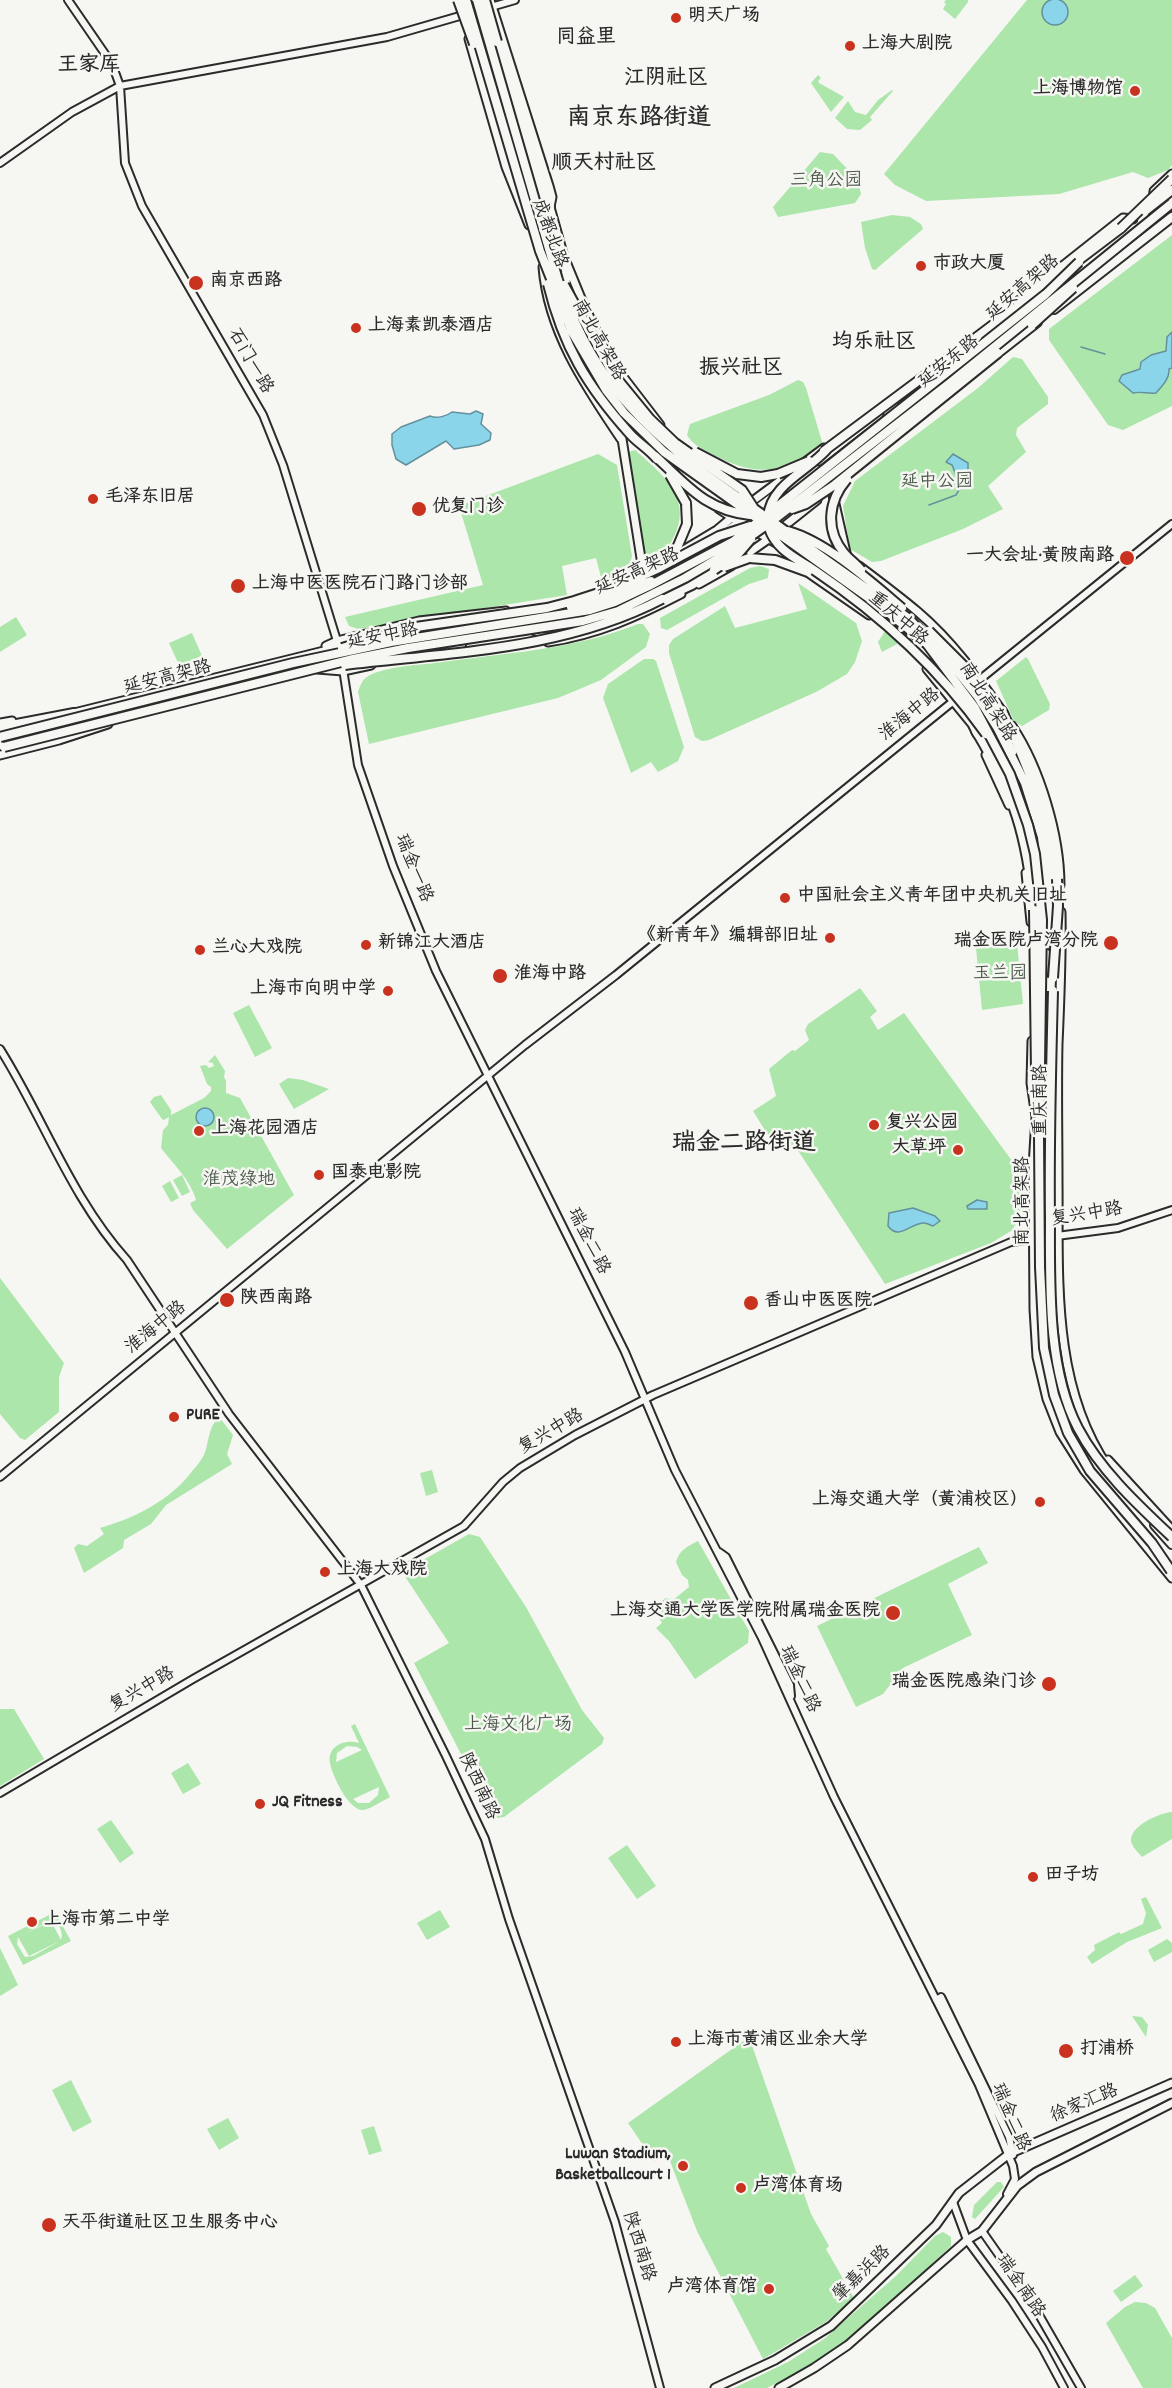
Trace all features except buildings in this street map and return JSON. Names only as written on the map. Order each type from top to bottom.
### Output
[{"type":"highway","points":[[460,0],[516,189]]},
{"type":"highway","name":"南北高架路","points":[[460,0],[540,251],[559,302],[580,349],[606,390],[624,413],[664,452],[905,625],[927,644],[961,686],[999,752],[1020,800],[1035,854],[1042,920],[1038,1116],[1040,1267],[1044,1348],[1054,1395],[1068,1432],[1090,1471],[1172,1566]]},
{"type":"highway","points":[[480,2],[550,207]]},
{"type":"highway","name":"南北高架路","points":[[480,2],[570,313],[602,372],[648,428],[700,471],[908,618],[950,660],[997,727],[1025,783],[1042,837],[1052,918],[1049,1151],[1050,1266],[1054,1347],[1065,1393],[1077,1427],[1098,1459],[1172,1541]]},
{"type":"highway","points":[[1121,228],[1172,179]]},
{"type":"highway","name":"延安高架路","points":[[0,735],[292,663],[391,642],[590,610],[615,602],[670,576],[734,541],[1046,294],[1079,262],[1172,188]]},
{"type":"highway","name":"延安高架路","points":[[0,750],[294,674],[408,648],[583,621],[618,611],[646,598],[724,555],[772,521],[950,382],[1172,202]]},
{"type":"highway","points":[[540,251],[557,319],[574,358],[585,377],[630,434],[706,502],[724,510],[758,515],[779,513],[806,504],[869,457],[1032,325],[1172,218]]},
{"type":"highway","points":[[1032,325],[1116,249]]},
{"type":"highway","points":[[294,674],[327,667],[508,647],[579,633],[640,611],[692,585],[739,553],[749,543],[756,522],[753,506],[742,490],[675,442],[650,419],[614,375],[569,295],[552,256]]},
{"type":"highway","points":[[675,442],[690,448],[727,470],[754,477],[771,476],[794,469],[827,448],[1079,262]]},
{"type":"highway","points":[[950,382],[998,353]]},
{"type":"highway","points":[[827,448],[816,461],[776,493],[770,506],[768,522],[771,533],[779,546],[867,609],[934,669],[965,705],[999,752]]},
{"type":"highway","points":[[642,574],[668,557],[677,548],[687,524],[686,503],[676,482],[655,456]]},
{"type":"highway","points":[[865,577],[860,568],[836,542],[831,512],[840,487],[869,457]]},
{"type":"highway","points":[[292,663],[409,628],[574,601],[642,574],[719,536],[739,528],[756,526],[780,529],[806,537],[865,577],[953,653],[974,680],[997,727]]},
{"type":"highway","points":[[714,570],[749,558],[767,558],[803,568],[831,583]]},
{"type":"highway","points":[[421,630],[554,611],[593,602],[670,576]]},
{"type":"highway","points":[[395,650],[461,645],[509,638],[583,621]]},
{"type":"highway","points":[[1002,711],[1038,795],[1053,852],[1058,906],[1053,978]]},
{"type":"highway","points":[[0,725],[74,712]]},
{"type":"highway","points":[[0,750],[102,722]]},
{"type":"highway","points":[[974,728],[999,771],[1016,810],[1029,858],[1034,910],[1035,1068],[1038,1116]]},
{"type":"highway","points":[[1152,1543],[1172,1572]]},
{"type":"main road","name":"石门一路","points":[[68,0],[112,64],[120,86],[125,163],[135,190],[153,227],[263,415],[283,465],[338,644],[341,661]]},
{"type":"main road","name":"成都北路","points":[[460,0],[518,173],[516,189],[543,267],[569,335],[599,390],[648,454],[735,520],[758,533]]},
{"type":"main road","points":[[0,163],[72,112],[120,86],[362,42],[464,15],[480,2],[492,6],[515,0]]},
{"type":"main road","name":"成都北路","points":[[480,2],[532,171],[543,200],[550,207],[564,257],[566,286],[592,345],[612,380],[663,444],[718,487],[773,523]]},
{"type":"main road","points":[[488,27],[492,6]]},
{"type":"main road","points":[[492,6],[549,186],[552,197],[550,207]]},
{"type":"main road","points":[[464,15],[506,167],[516,189]]},
{"type":"main road","points":[[475,41],[477,61]]},
{"type":"main road","name":"延安东路","points":[[1153,203],[1154,191],[1172,174]]},
{"type":"main road","name":"延安东路","points":[[735,520],[754,511],[882,412],[1015,314],[1172,188]]},
{"type":"main road","name":"延安东路","points":[[758,533],[1134,238],[1172,202]]},
{"type":"main road","name":"延安东路","points":[[735,520],[747,506],[1010,308],[1123,218],[1135,219]]},
{"type":"main road","name":"延安东路","points":[[311,669],[346,670],[472,649],[566,639],[591,633],[650,610],[722,572],[769,539],[1172,218]]},
{"type":"main road","points":[[564,257],[583,303],[613,364],[647,409],[683,448],[712,471],[718,487]]},
{"type":"main road","points":[[543,267],[545,292],[561,337],[584,383],[621,440]]},
{"type":"main road","points":[[559,310],[561,337]]},
{"type":"main road","points":[[612,380],[613,364]]},
{"type":"main road","points":[[584,383],[599,390]]},
{"type":"main road","points":[[647,409],[648,424]]},
{"type":"main road","points":[[882,412],[900,433]]},
{"type":"main road","points":[[619,418],[642,574]]},
{"type":"main road","points":[[825,457],[827,448],[837,446]]},
{"type":"main road","points":[[826,493],[832,475]]},
{"type":"main road","points":[[819,551],[848,557],[833,495],[834,487]]},
{"type":"main road","points":[[642,574],[735,520]]},
{"type":"main road","name":"延安中路","points":[[0,735],[74,712],[311,654],[338,644],[421,630],[466,628],[571,610],[632,587],[674,567],[735,520]]},
{"type":"main road","name":"重庆中路","points":[[773,523],[854,575],[901,613],[976,683]]},
{"type":"main road","name":"淮海中路","points":[[0,1477],[489,1076],[1172,524]]},
{"type":"main road","name":"延安中路","points":[[102,722],[359,657],[465,638],[575,625],[648,599],[722,559],[758,533]]},
{"type":"main road","name":"重庆中路","points":[[758,533],[802,557],[856,594],[914,642]]},
{"type":"main road","name":"重庆中路","points":[[802,557],[810,574],[865,612],[916,655],[953,701]]},
{"type":"main road","name":"重庆中路","points":[[848,557],[920,614],[949,643],[976,683]]},
{"type":"main road","points":[[338,644],[419,621],[515,610],[564,601],[642,574],[674,567]]},
{"type":"main road","points":[[571,610],[601,589]]},
{"type":"main road","name":"重庆中路","points":[[901,613],[920,614]]},
{"type":"main road","name":"重庆中路","points":[[920,614],[936,646]]},
{"type":"main road","points":[[535,631],[566,639]]},
{"type":"main road","points":[[914,642],[916,655]]},
{"type":"main road","name":"重庆南路","points":[[914,642],[961,695],[992,739],[1023,811],[1033,857],[1040,945],[1038,1116],[1033,1167],[1037,1357],[1047,1399],[1060,1432],[1084,1470],[1172,1578]]},
{"type":"main road","points":[[346,670],[359,657]]},
{"type":"main road","name":"瑞金一路","points":[[341,661],[346,670],[357,765],[393,866],[436,971],[489,1076]]},
{"type":"main road","name":"重庆南路","points":[[976,683],[1002,711],[1017,733],[1045,801],[1060,863],[1058,1237],[1063,1335],[1070,1380],[1084,1426],[1093,1444],[1112,1473],[1172,1541]]},
{"type":"main road","name":"重庆南路","points":[[976,683],[1007,738],[1034,798],[1061,916]]},
{"type":"main road","name":"重庆南路","points":[[953,701],[974,728],[1012,810],[1024,849],[1033,941],[1030,1083],[1038,1116]]},
{"type":"main road","points":[[0,750],[59,740],[168,705]]},
{"type":"main road","points":[[968,705],[974,728]]},
{"type":"main road","points":[[96,707],[102,722]]},
{"type":"main road","name":"陕西南路","points":[[0,1049],[14,1071],[75,1188],[116,1248],[127,1260],[229,1414],[361,1585],[434,1730],[485,1839],[509,1919],[615,2222],[660,2388]]},
{"type":"main road","name":"重庆南路","points":[[1031,1074],[1038,1064]]},
{"type":"main road","name":"瑞金二路","points":[[489,1076],[625,1352],[675,1470],[791,1700],[834,1797],[1009,2137],[1015,2179],[1013,2186],[982,2231]]},
{"type":"main road","name":"复兴中路","points":[[0,1793],[193,1679],[464,1526],[503,1482],[520,1468],[575,1435],[686,1379],[1011,1242],[1035,1237],[1058,1237],[1118,1228],[1172,1210]]},
{"type":"main road","name":"重庆南路","points":[[1084,1426],[1105,1457],[1172,1530]]},
{"type":"main road","name":"重庆南路","points":[[1115,1506],[1172,1566]]},
{"type":"main road","name":"徐家汇路","points":[[1011,2154],[1172,2083]]},
{"type":"main road","name":"徐家汇路","points":[[982,2231],[1017,2186],[1036,2172],[1172,2103]]},
{"type":"main road","name":"肇嘉浜路","points":[[716,2388],[775,2360],[831,2326],[936,2225],[959,2193],[1011,2154]]},
{"type":"main road","name":"瑞金南路","points":[[953,2202],[967,2240],[1012,2301],[1064,2388]]},
{"type":"main road","points":[[778,2388],[814,2368],[848,2345],[967,2240],[982,2231]]},
{"type":"main road","name":"瑞金南路","points":[[982,2231],[1031,2301],[1081,2388]]},
{"type":"green space","points":[[946,0],[968,0],[968,2],[955,19],[943,9]]},
{"type":"green space","points":[[1027,0],[1172,0],[1172,165],[1168,170],[1148,178],[1133,172],[1059,194],[926,201],[895,185],[884,174]]},
{"type":"green space","points":[[818,75],[821,78],[819,83],[844,97],[831,112],[811,83]]},
{"type":"green space","points":[[892,90],[870,117],[872,120],[860,130],[847,129],[835,118],[848,101],[855,112],[866,115],[878,100]]},
{"type":"green space","name":"三角公园","points":[[820,152],[833,154],[858,180],[861,194],[855,203],[778,217],[773,207]]},
{"type":"green space","points":[[892,215],[910,217],[921,224],[923,229],[875,270],[872,269],[865,248],[861,222]]},
{"type":"green space","points":[[1172,235],[1172,406],[1123,430],[1108,425],[1049,340],[1049,329]]},
{"type":"green space","name":"延中公园","points":[[1013,357],[1022,359],[1048,397],[1048,404],[1017,428],[1016,435],[1026,452],[988,486],[1003,509],[963,529],[881,561],[872,562],[850,549],[843,506],[855,481],[978,388]]},
{"type":"green space","points":[[798,380],[803,382],[806,388],[823,445],[795,462],[769,469],[742,467],[701,448],[687,435],[690,424],[769,395]]},
{"type":"green space","points":[[635,450],[663,476],[676,496],[679,507],[680,519],[676,532],[664,553],[653,562],[646,559],[628,457],[629,452]]},
{"type":"green space","points":[[598,454],[617,465],[632,556],[628,568],[618,578],[603,585],[596,558],[562,566],[567,595],[376,627],[358,629],[349,626],[345,617],[483,585],[459,506]]},
{"type":"green space","points":[[760,566],[769,569],[768,578],[749,584],[667,630],[661,628],[660,618],[750,568]]},
{"type":"green space","points":[[798,583],[856,623],[862,641],[855,662],[847,674],[816,692],[709,740],[702,741],[695,737],[669,653],[669,645],[673,639],[725,606],[735,628],[807,609]]},
{"type":"green space","points":[[16,617],[27,635],[0,652],[0,627]]},
{"type":"green space","points":[[643,624],[650,634],[646,647],[601,680],[558,698],[369,744],[358,692],[364,680],[373,674],[400,667],[563,645],[589,640]]},
{"type":"green space","points":[[885,631],[897,641],[897,644],[882,652],[878,642]]},
{"type":"green space","points":[[192,633],[202,656],[179,665],[169,643]]},
{"type":"green space","points":[[1026,657],[1050,704],[1049,710],[1022,726],[1014,721],[996,681]]},
{"type":"green space","points":[[644,659],[656,661],[684,747],[678,761],[658,772],[651,762],[631,773],[603,698],[608,684]]},
{"type":"green space","name":"玉兰园","points":[[1017,943],[1023,1004],[982,1010],[976,948]]},
{"type":"green space","name":"复兴公园","points":[[860,988],[877,1011],[870,1017],[878,1030],[904,1013],[1026,1180],[1031,1210],[1022,1217],[1019,1214],[1013,1220],[1017,1223],[1011,1231],[991,1243],[885,1284],[799,1152],[780,1138],[773,1143],[753,1111],[776,1096],[769,1069],[792,1050],[795,1051],[809,1040],[805,1030],[808,1024]]},
{"type":"green space","points":[[249,1005],[272,1048],[255,1057],[233,1013]]},
{"type":"green space","name":"淮茂绿地","points":[[215,1055],[225,1071],[226,1093],[240,1098],[294,1195],[227,1249],[193,1210],[190,1203],[196,1200],[190,1185],[161,1148],[163,1130],[168,1125],[169,1117],[162,1119],[150,1102],[154,1097],[161,1095],[171,1110],[171,1115],[204,1098],[211,1091],[211,1087],[207,1084],[200,1066],[206,1065],[209,1068],[214,1066],[213,1063],[208,1062]]},
{"type":"green space","points":[[288,1078],[303,1080],[329,1089],[294,1109],[279,1084]]},
{"type":"green space","points":[[182,1175],[190,1192],[182,1196],[173,1180]]},
{"type":"green space","points":[[170,1181],[179,1198],[171,1202],[162,1186]]},
{"type":"green space","points":[[0,1278],[64,1363],[59,1377],[59,1412],[25,1440],[20,1438],[0,1414]]},
{"type":"green space","points":[[220,1418],[233,1435],[227,1454],[232,1464],[166,1505],[151,1524],[124,1540],[123,1548],[84,1573],[74,1548],[78,1544],[87,1546],[104,1534],[100,1528],[139,1513],[174,1490],[202,1459],[211,1429]]},
{"type":"green space","points":[[432,1470],[438,1492],[426,1496],[420,1473]]},
{"type":"green space","name":"上海文化广场","points":[[469,1534],[480,1537],[526,1607],[582,1710],[604,1738],[602,1744],[504,1817],[498,1818],[492,1814],[414,1663],[449,1643],[402,1572]]},
{"type":"green space","points":[[698,1541],[749,1631],[748,1643],[695,1679],[669,1641],[656,1628],[662,1623],[653,1607],[666,1598],[673,1600],[689,1587],[688,1580],[682,1575],[676,1562],[682,1551]]},
{"type":"green space","points":[[979,1547],[988,1563],[948,1584],[972,1635],[903,1668],[883,1694],[856,1707],[817,1626]]},
{"type":"green space","points":[[0,1709],[14,1709],[44,1759],[0,1786]]},
{"type":"green space","points":[[355,1724],[390,1797],[364,1810],[358,1809],[347,1799],[334,1776],[330,1763],[331,1752],[338,1745],[349,1742],[359,1743],[351,1726]],"holes":[[[347,1746],[362,1750],[336,1762],[337,1753]],[[379,1787],[378,1795],[369,1803],[358,1803],[353,1799]]]},
{"type":"green space","points":[[188,1763],[201,1784],[183,1794],[171,1773]]},
{"type":"green space","points":[[1172,1812],[1172,1839],[1142,1857],[1131,1841],[1135,1830],[1146,1821]]},
{"type":"green space","points":[[111,1820],[134,1853],[120,1863],[97,1829]]},
{"type":"green space","points":[[627,1845],[656,1886],[637,1899],[608,1858]]},
{"type":"green space","points":[[1146,1897],[1162,1928],[1127,1942],[1092,1964],[1087,1957],[1095,1950],[1094,1945],[1119,1932],[1121,1934],[1143,1924],[1146,1913],[1141,1899]]},
{"type":"green space","points":[[440,1910],[450,1927],[427,1940],[417,1923]]},
{"type":"green space","points":[[55,1912],[71,1941],[23,1965],[8,1936]],"holes":[[[51,1920],[60,1928],[61,1940],[51,1921],[19,1937]],[[18,1937],[29,1956],[60,1941],[33,1956],[25,1957],[17,1944]]]},
{"type":"green space","points":[[1167,1939],[1172,1943],[1172,1952],[1154,1962],[1148,1950]]},
{"type":"green space","points":[[0,1948],[18,1985],[0,1996]]},
{"type":"green space","points":[[1132,2016],[1142,2017],[1148,2025],[1146,2037]]},
{"type":"green space","name":"卢湾体育场","points":[[749,2037],[811,2214],[829,2246],[826,2249],[854,2298],[826,2322],[763,2359],[697,2231],[668,2156],[654,2161],[628,2123]]},
{"type":"green space","points":[[71,2080],[92,2122],[73,2132],[52,2090]]},
{"type":"green space","points":[[228,2118],[239,2138],[219,2150],[207,2129]]},
{"type":"green space","points":[[374,2126],[382,2151],[369,2155],[361,2130]]},
{"type":"green space","points":[[997,2182],[1001,2182],[1004,2187],[975,2219],[972,2217],[974,2205]]},
{"type":"green space","points":[[943,2232],[951,2237],[951,2246],[899,2295],[893,2304],[841,2347],[767,2388],[734,2388],[788,2362],[824,2339],[897,2275],[935,2236]]},
{"type":"green space","points":[[1135,2275],[1143,2286],[1121,2302],[1113,2291]]},
{"type":"green space","points":[[1135,2302],[1146,2303],[1155,2308],[1172,2338],[1172,2388],[1143,2388],[1106,2323],[1125,2307]]},
{"type":"water","points":[[1055,-1],[1064,3],[1068,12],[1064,21],[1055,25],[1046,21],[1042,12],[1046,3]]},
{"type":"water","points":[[1172,332],[1172,368],[1169,369],[1165,382],[1156,393],[1133,393],[1119,381],[1122,375],[1140,369],[1141,362],[1151,355],[1166,351],[1167,337]]},
{"type":"water","points":[[476,411],[483,414],[481,424],[491,433],[490,440],[479,445],[454,449],[446,441],[406,465],[396,459],[392,434],[401,427],[430,416],[442,417],[452,412],[470,414]]},
{"type":"water","points":[[953,454],[968,463],[968,478],[964,484],[958,480],[952,465],[946,462]]},
{"type":"water","points":[[205,1108],[211,1111],[214,1117],[211,1123],[205,1126],[199,1123],[196,1117],[199,1111]]},
{"type":"water","points":[[977,1200],[987,1202],[987,1209],[968,1209],[967,1206]]},
{"type":"water","points":[[913,1208],[935,1216],[940,1221],[933,1226],[925,1223],[919,1224],[901,1232],[896,1232],[888,1226],[889,1213]]},
{"type":"waterway","points":[[1081,347],[1105,354]]},
{"type":"waterway","points":[[929,505],[956,495],[963,483]]},
{"type":"place","name":"明天广场","points":[[676,18]]},
{"type":"place","name":"上海大剧院","points":[[850,46]]},
{"type":"place","name":"上海博物馆","points":[[1135,91]]},
{"type":"place","name":"市政大厦","points":[[921,266]]},
{"type":"place","name":"南京西路","points":[[196,283]]},
{"type":"place","name":"上海素凯泰酒店","points":[[356,328]]},
{"type":"place","name":"毛泽东旧居","points":[[93,499]]},
{"type":"place","name":"优复门诊","points":[[419,509]]},
{"type":"place","name":"一大会址·黄陂南路","points":[[1127,558]]},
{"type":"place","name":"上海中医医院石门路门诊部","points":[[238,586]]},
{"type":"place","name":"中国社会主义青年团中央机关旧址","points":[[785,898]]},
{"type":"place","name":"《新青年》编辑部旧址","points":[[830,938]]},
{"type":"place","name":"瑞金医院卢湾分院","points":[[1111,943]]},
{"type":"place","name":"新锦江大酒店","points":[[366,945]]},
{"type":"place","name":"兰心大戏院","points":[[200,950]]},
{"type":"place","name":"淮海中路","points":[[500,976]]},
{"type":"place","name":"上海市向明中学","points":[[388,991]]},
{"type":"place","name":"复兴公园","points":[[874,1125]]},
{"type":"place","name":"上海花园酒店","points":[[199,1131]]},
{"type":"place","name":"大草坪","points":[[958,1150]]},
{"type":"place","name":"国泰电影院","points":[[319,1175]]},
{"type":"place","name":"陕西南路","points":[[227,1300]]},
{"type":"place","name":"香山中医医院","points":[[751,1303]]},
{"type":"place","name":"PURE","points":[[174,1417]]},
{"type":"place","name":"上海交通大学（黄浦校区）","points":[[1040,1502]]},
{"type":"place","name":"上海大戏院","points":[[325,1572]]},
{"type":"place","name":"上海交通大学医学院附属瑞金医院","points":[[893,1613]]},
{"type":"place","name":"瑞金医院感染门诊","points":[[1049,1684]]},
{"type":"place","name":"JQ Fitness","points":[[260,1804]]},
{"type":"place","name":"田子坊","points":[[1033,1877]]},
{"type":"place","name":"上海市第二中学","points":[[32,1922]]},
{"type":"place","name":"上海市黄浦区业余大学","points":[[676,2042]]},
{"type":"place","name":"打浦桥","points":[[1066,2051]]},
{"type":"place","name":"Luwan Stadium, Basketballcourt 1","points":[[683,2166]]},
{"type":"place","name":"卢湾体育场","points":[[741,2188]]},
{"type":"place","name":"天平街道社区卫生服务中心","points":[[49,2225]]},
{"type":"place","name":"卢湾体育馆","points":[[769,2289]]},
{"type":"district","name":"同益里","points":[[586,39]]},
{"type":"district","name":"王家厍","points":[[89,67]]},
{"type":"district","name":"江阴社区","points":[[666,80]]},
{"type":"district","name":"南京东路街道","points":[[639,121]]},
{"type":"district","name":"顺天村社区","points":[[604,165]]},
{"type":"district","name":"均乐社区","points":[[874,344]]},
{"type":"district","name":"振兴社区","points":[[741,370]]},
{"type":"district","name":"瑞金二路街道","points":[[744,1146]]}]
